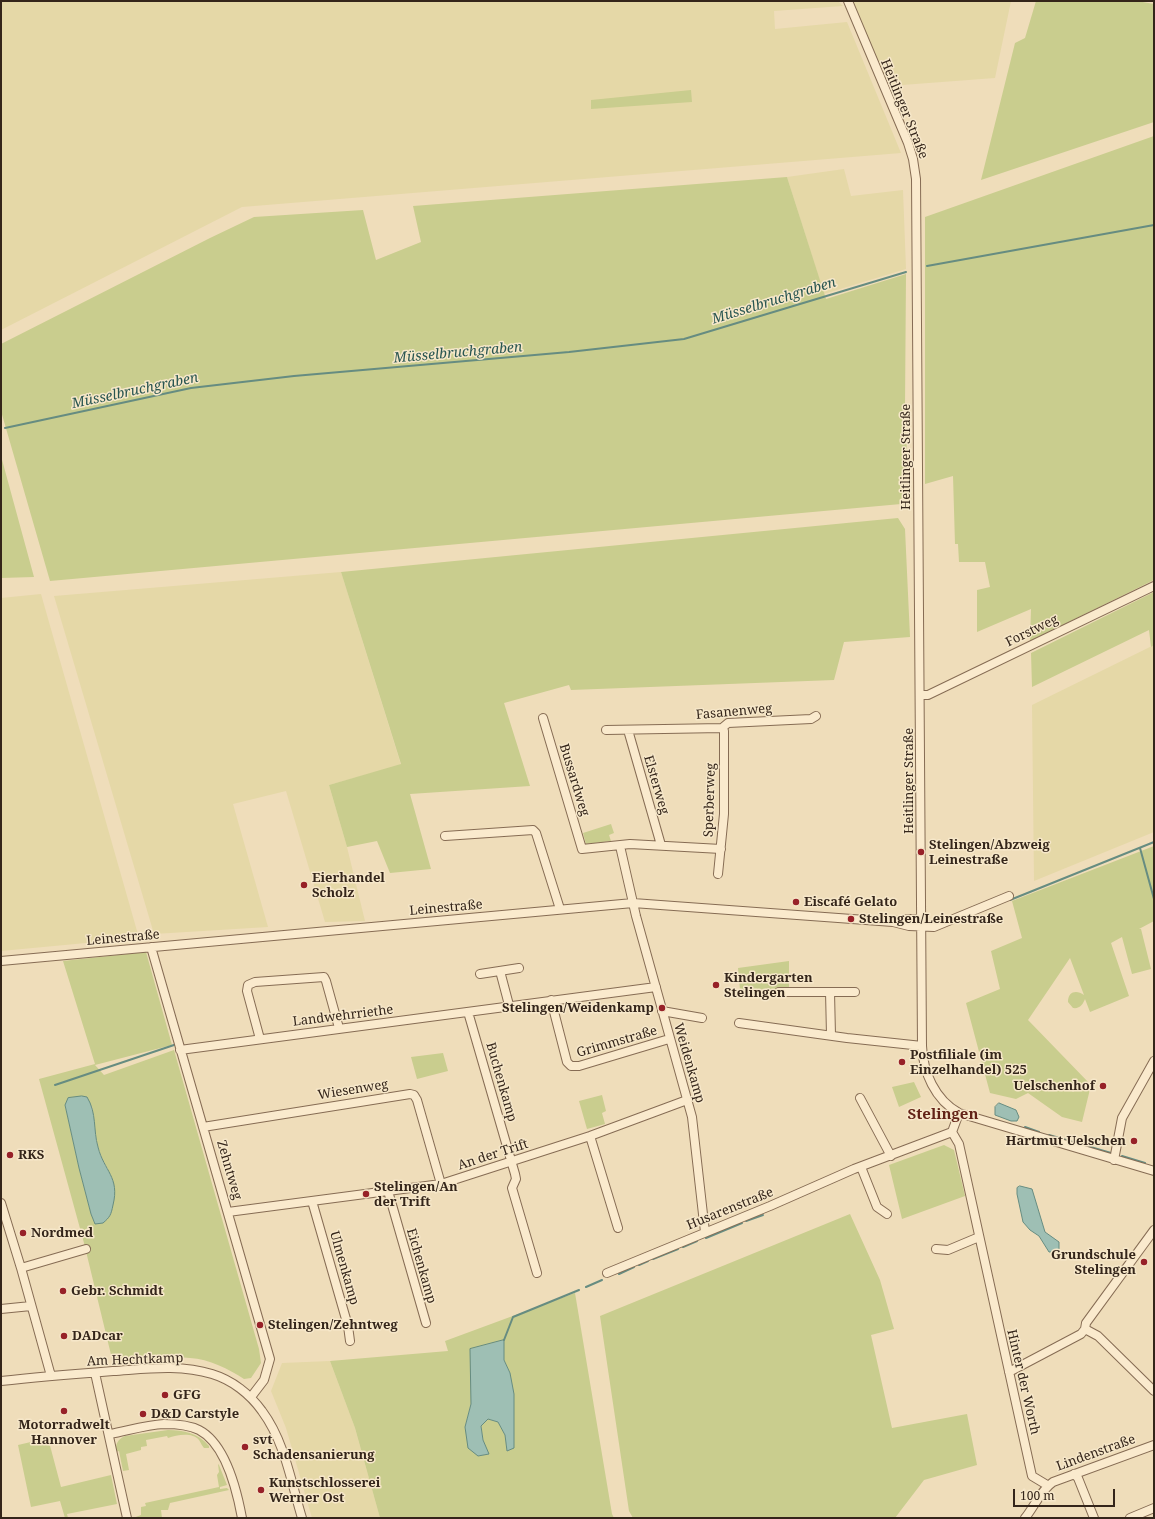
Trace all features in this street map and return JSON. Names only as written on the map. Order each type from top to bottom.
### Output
[{"type":"street","name":"Heitlinger Straße","points":[[848,1],[914,159],[916,180],[922,1046],[923,1063],[933,1085],[944,1102],[959,1113]]},
{"type":"street","name":"Forstweg","points":[[920,695],[928,695],[1154,586]]},
{"type":"street","name":"Fasanenweg","points":[[606,730],[722,728],[728,723],[811,719],[816,716]]},
{"type":"street","name":"Bussardweg","points":[[543,718],[582,849],[620,846]]},
{"type":"street","name":"Sperberweg","points":[[718,874],[724,814],[724,731],[722,728]]},
{"type":"street","name":"Elsterweg","points":[[628,730],[661,845]]},
{"type":"street","points":[[445,836],[533,830],[536,832],[560,910]]},
{"type":"street","points":[[620,846],[630,844],[721,849]]},
{"type":"street","name":"Weidenkamp","points":[[620,846],[633,904],[669,1039],[692,1117],[705,1232]]},
{"type":"street","name":"Leinestraße","points":[[1,961],[633,904],[893,922],[909,926],[921,923],[934,927],[1009,896]]},
{"type":"street","name":"Zehntweg","points":[[151,947],[270,1359],[264,1380],[251,1397]]},
{"type":"street","points":[[480,974],[519,968]]},
{"type":"street","points":[[500,971],[509,1005]]},
{"type":"street","points":[[260,1039],[247,991],[248,985],[255,982],[324,977],[339,1028]]},
{"type":"street","name":"Landwehrriethe","points":[[180,1050],[468,1012],[509,1005],[656,987]]},
{"type":"street","points":[[779,992],[854,992]]},
{"type":"street","points":[[830,992],[831,1035]]},
{"type":"street","name":"Grimmstraße","points":[[551,1000],[567,1062],[571,1066],[579,1066],[669,1039]]},
{"type":"street","points":[[662,1011],[702,1018]]},
{"type":"street","name":"Buchenkamp","points":[[468,1012],[512,1161],[516,1179],[512,1188],[536,1274]]},
{"type":"street","points":[[739,1023],[922,1046]]},
{"type":"street","points":[[1114,1160],[1122,1118],[1154,1061]]},
{"type":"street","name":"Wiesenweg","points":[[203,1127],[410,1094],[414,1095],[417,1100],[441,1184]]},
{"type":"street","points":[[860,1098],[891,1156]]},
{"type":"street","name":"An der Trift","points":[[228,1212],[441,1184],[590,1136],[687,1100]]},
{"type":"street","points":[[952,1132],[959,1113],[1154,1171]]},
{"type":"street","name":"Husarenstraße","points":[[607,1273],[861,1167],[952,1132]]},
{"type":"street","name":"Hinter der Worth","points":[[952,1132],[959,1144],[1032,1476],[1047,1485]]},
{"type":"street","points":[[590,1136],[618,1228]]},
{"type":"street","points":[[861,1167],[877,1207],[887,1214]]},
{"type":"street","name":"Eichenkamp","points":[[388,1191],[426,1323]]},
{"type":"street","name":"Ulmenkamp","points":[[312,1202],[348,1326],[350,1341]]},
{"type":"street","points":[[1,1203],[51,1376]]},
{"type":"street","points":[[1008,1372],[1081,1334],[1086,1329],[1086,1323],[1154,1230]]},
{"type":"street","points":[[936,1249],[948,1250],[979,1237]]},
{"type":"street","points":[[21,1268],[86,1250]]},
{"type":"street","points":[[1,1309],[31,1306]]},
{"type":"street","points":[[1086,1329],[1098,1336],[1154,1391]]},
{"type":"street","name":"Am Hechtkamp","points":[[1,1381],[155,1368],[194,1370],[214,1374],[251,1397],[266,1417],[283,1451],[302,1518]]},
{"type":"street","points":[[95,1373],[110,1434],[127,1518]]},
{"type":"street","points":[[110,1434],[165,1424],[184,1425],[200,1430],[212,1440],[224,1460],[236,1493],[242,1518]]},
{"type":"street","name":"Lindenstraße","points":[[1047,1485],[1154,1445]]},
{"type":"street","points":[[1074,1474],[1078,1478],[1094,1518]]},
{"type":"street","points":[[1025,1518],[1033,1509],[1047,1485]]},
{"type":"street","points":[[1130,1518],[1154,1508]]},
{"type":"shaded area","points":[[1,1],[838,1],[843,6],[774,11],[775,29],[847,22],[901,153],[242,207],[1,330]]},
{"type":"shaded area","points":[[849,1],[1011,1],[995,78],[889,86]]},
{"type":"shaded area","points":[[844,169],[851,196],[903,190],[906,269],[824,294],[787,177]]},
{"type":"shaded area","points":[[341,572],[401,765],[329,785],[347,847],[365,921],[325,922],[286,791],[233,804],[268,927],[154,934],[54,596]]},
{"type":"shaded area","points":[[41,594],[139,938],[1,951],[1,598]]},
{"type":"shaded area","points":[[1154,645],[1154,832],[1034,881],[1032,705]]},
{"type":"shaded area","points":[[330,1361],[355,1428],[380,1518],[312,1518],[286,1428],[271,1391],[282,1363]]},
{"type":"green space","points":[[1036,1],[1137,1],[1154,4],[1154,122],[981,180],[1015,43],[1025,38]]},
{"type":"green space","points":[[691,90],[692,102],[591,109],[591,100]]},
{"type":"green space","points":[[1154,136],[1154,580],[1030,641],[1031,609],[977,632],[977,590],[990,587],[985,562],[959,562],[958,544],[955,544],[953,476],[925,484],[925,217]]},
{"type":"green space","points":[[787,177],[826,299],[906,274],[905,406],[907,457],[901,504],[50,581],[1,411],[1,344],[254,217],[363,210],[376,260],[421,242],[413,206]]},
{"type":"green space","points":[[1,456],[34,577],[1,578]]},
{"type":"green space","points":[[898,518],[905,529],[910,637],[844,642],[834,680],[571,690],[569,685],[504,703],[530,786],[410,794],[431,869],[390,873],[377,841],[347,847],[329,785],[401,764],[341,572]]},
{"type":"green space","points":[[1154,592],[1154,645],[1151,647],[1149,630],[1032,687],[1031,653]]},
{"type":"green space","points":[[611,824],[614,833],[609,835],[611,841],[586,844],[583,833]]},
{"type":"green space","points":[[1154,846],[1154,921],[1139,929],[1141,929],[1151,969],[1132,974],[1122,937],[1111,943],[1129,996],[1090,1012],[1085,999],[1078,1008],[1073,1008],[1068,1002],[1068,998],[1073,992],[1079,992],[1084,995],[1070,958],[1028,1020],[1091,1085],[1082,1122],[1062,1117],[1028,1093],[1016,1099],[990,1093],[966,1003],[1000,989],[991,951],[1022,938],[1012,901]]},
{"type":"green space","points":[[146,952],[172,1045],[95,1065],[104,1075],[174,1050],[259,1349],[261,1363],[251,1378],[244,1379],[218,1365],[204,1360],[190,1358],[161,1358],[113,1363],[84,1243],[39,1079],[95,1064],[63,961]],"holes":[[[65,1105],[92,1106],[98,1147],[108,1169],[95,1223],[91,1214],[79,1168]]]},
{"type":"green space","points":[[789,961],[789,989],[740,990],[738,968]]},
{"type":"green space","points":[[443,1053],[448,1071],[417,1079],[411,1057]]},
{"type":"green space","points":[[914,1082],[921,1097],[899,1107],[892,1087]]},
{"type":"green space","points":[[602,1095],[606,1111],[602,1113],[605,1124],[587,1129],[579,1101]]},
{"type":"green space","points":[[944,1145],[954,1150],[965,1196],[902,1219],[889,1165]]},
{"type":"green space","points":[[850,1214],[880,1280],[894,1329],[871,1335],[892,1428],[967,1414],[977,1465],[924,1480],[895,1518],[633,1518],[629,1511],[600,1316]]},
{"type":"green space","points":[[575,1293],[612,1514],[614,1518],[380,1518],[355,1428],[330,1361],[448,1351],[445,1341]],"holes":[[[504,1340],[504,1360],[510,1373],[507,1451],[505,1435],[498,1422],[488,1419],[481,1425],[483,1440],[488,1454],[478,1456],[465,1427],[471,1404],[471,1382]]]},
{"type":"green space","points":[[168,1430],[180,1431],[195,1435],[205,1442],[209,1448],[204,1448],[196,1437],[188,1435],[168,1438],[167,1436],[146,1440],[147,1446],[141,1447],[141,1450],[126,1454],[129,1470],[123,1471],[119,1451],[116,1452],[117,1444],[120,1439],[125,1436]]},
{"type":"green space","points":[[48,1438],[61,1487],[111,1475],[117,1504],[67,1514],[68,1518],[65,1518],[60,1501],[31,1507],[18,1445]]},
{"type":"green space","points":[[218,1464],[227,1485],[220,1487],[220,1489],[227,1488],[229,1490],[170,1503],[168,1510],[161,1510],[162,1518],[133,1518],[141,1515],[141,1507],[146,1506],[145,1503],[219,1487],[217,1475],[219,1472]]},
{"type":"water","points":[[82,1096],[87,1097],[90,1103],[94,1115],[98,1147],[113,1181],[115,1195],[112,1211],[103,1223],[95,1224],[91,1214],[65,1105],[68,1098]]},
{"type":"water","points":[[999,1103],[1016,1110],[1019,1117],[1017,1121],[1011,1121],[995,1115],[995,1107]]},
{"type":"water","points":[[1020,1186],[1032,1189],[1045,1232],[1059,1242],[1059,1249],[1049,1252],[1039,1236],[1030,1230],[1023,1222],[1017,1194],[1017,1188]]},
{"type":"water","points":[[504,1340],[504,1360],[510,1373],[514,1394],[514,1448],[507,1451],[505,1435],[498,1422],[488,1419],[481,1426],[483,1440],[489,1454],[478,1456],[468,1448],[465,1427],[471,1404],[470,1349]]},
{"type":"waterway","name":"Müsselbruchgraben","points":[[927,266],[1154,225]]},
{"type":"waterway","name":"Müsselbruchgraben","points":[[5,428],[191,388],[294,376],[569,352],[684,339],[906,272]]},
{"type":"waterway","points":[[1010,900],[1154,842]]},
{"type":"waterway","points":[[1140,848],[1154,899]]},
{"type":"waterway","points":[[55,1085],[174,1045]]},
{"type":"waterway","points":[[1025,1127],[1039,1132]]},
{"type":"waterway","points":[[1049,1135],[1111,1153]]},
{"type":"waterway","points":[[1122,1156],[1145,1163]]},
{"type":"waterway","points":[[746,1221],[763,1215]]},
{"type":"waterway","points":[[706,1238],[742,1223]]},
{"type":"waterway","points":[[683,1247],[697,1241]]},
{"type":"waterway","points":[[653,1259],[678,1249]]},
{"type":"waterway","points":[[639,1265],[648,1261]]},
{"type":"waterway","points":[[619,1274],[634,1267]]},
{"type":"waterway","points":[[586,1287],[602,1280]]},
{"type":"waterway","points":[[504,1340],[513,1317],[579,1290]]},
{"type":"place","name":"Stelingen/Abzweig Leinestraße","points":[[921,852]]},
{"type":"place","name":"Eierhandel Scholz","points":[[304,885]]},
{"type":"place","name":"Eiscafé Gelato","points":[[796,902]]},
{"type":"place","name":"Stelingen/Leinestraße","points":[[851,919]]},
{"type":"place","name":"Kindergarten Stelingen","points":[[716,985]]},
{"type":"place","name":"Stelingen/Weidenkamp","points":[[662,1008]]},
{"type":"place","name":"Postfiliale (im Einzelhandel) 525","points":[[902,1062]]},
{"type":"place","name":"Uelschenhof","points":[[1103,1086]]},
{"type":"place","name":"Hartmut Uelschen","points":[[1134,1141]]},
{"type":"place","name":"RKS","points":[[10,1155]]},
{"type":"place","name":"Stelingen/An der Trift","points":[[366,1194]]},
{"type":"place","name":"Nordmed","points":[[23,1233]]},
{"type":"place","name":"Grundschule Stelingen","points":[[1144,1262]]},
{"type":"place","name":"Gebr. Schmidt","points":[[63,1291]]},
{"type":"place","name":"Stelingen/Zehntweg","points":[[260,1325]]},
{"type":"place","name":"DADcar","points":[[64,1336]]},
{"type":"place","name":"GFG","points":[[165,1395]]},
{"type":"place","name":"Motorradwelt Hannover","points":[[64,1411]]},
{"type":"place","name":"D&D Carstyle","points":[[143,1414]]},
{"type":"place","name":"svt Schadensanierung","points":[[245,1447]]},
{"type":"place","name":"Kunstschlosserei Werner Ost","points":[[261,1490]]},
{"type":"district","name":"Stelingen","points":[[943,1115]]}]
